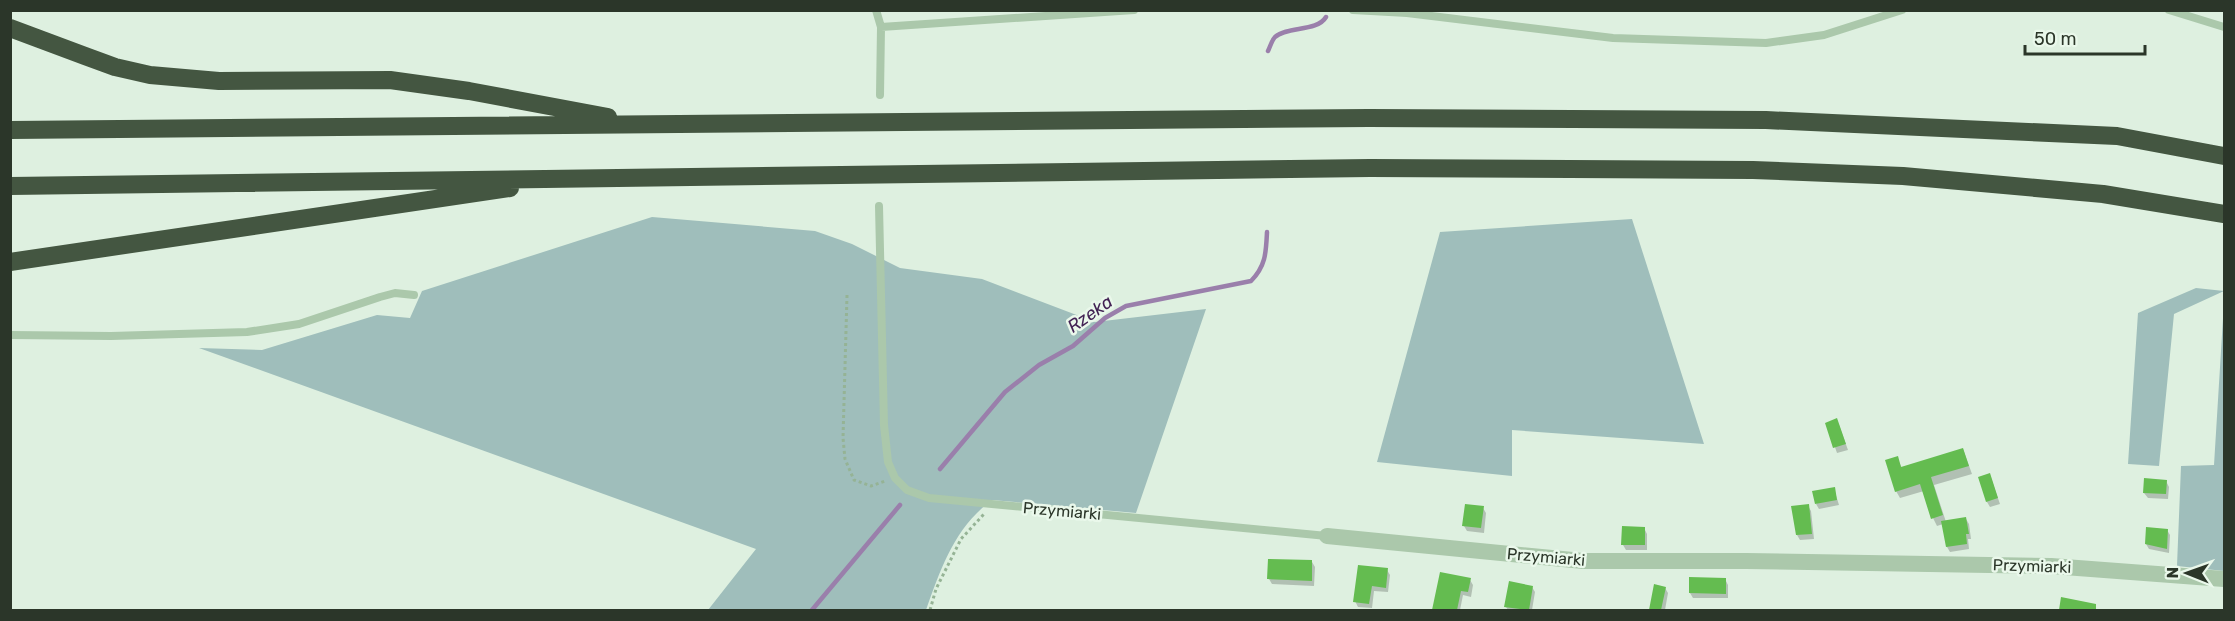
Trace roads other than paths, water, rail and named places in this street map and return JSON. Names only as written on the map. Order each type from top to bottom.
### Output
[{"type":"highway","points":[[10,27],[115,67],[150,75],[219,81],[390,80],[469,91],[645,124]]},
{"type":"highway","points":[[10,130],[1370,118],[1766,120],[2116,136],[2224,156]]},
{"type":"highway","points":[[10,186],[1370,168],[1753,170],[1903,176],[2103,194],[2224,214]]},
{"type":"highway","points":[[10,262],[589,177]]},
{"type":"street","name":"Przymiarki","points":[[1327,536],[1583,561],[2051,566],[2224,579]]},
{"type":"lane","points":[[876,10],[881,27],[880,95]]},
{"type":"lane","points":[[881,27],[1134,10]]},
{"type":"lane","points":[[1353,10],[1407,13],[1613,38],[1766,43],[1824,35],[1902,10]]},
{"type":"lane","points":[[2169,10],[2224,27]]},
{"type":"lane","name":"Przymiarki","points":[[879,206],[884,425],[888,462],[895,478],[907,490],[929,498],[1327,536]]},
{"type":"lane","points":[[10,335],[111,336],[247,332],[299,324],[395,293],[414,295]]},
{"type":"waterway","name":"Rzeka","points":[[1268,51],[1274,38],[1287,31],[1316,25],[1326,17]]},
{"type":"waterway","name":"Rzeka","points":[[940,469],[1005,392],[1039,365],[1073,346],[1105,318],[1126,306],[1251,281],[1262,264],[1267,232]]},
{"type":"waterway","name":"Rzeka","points":[[812,610],[900,505]]}]
